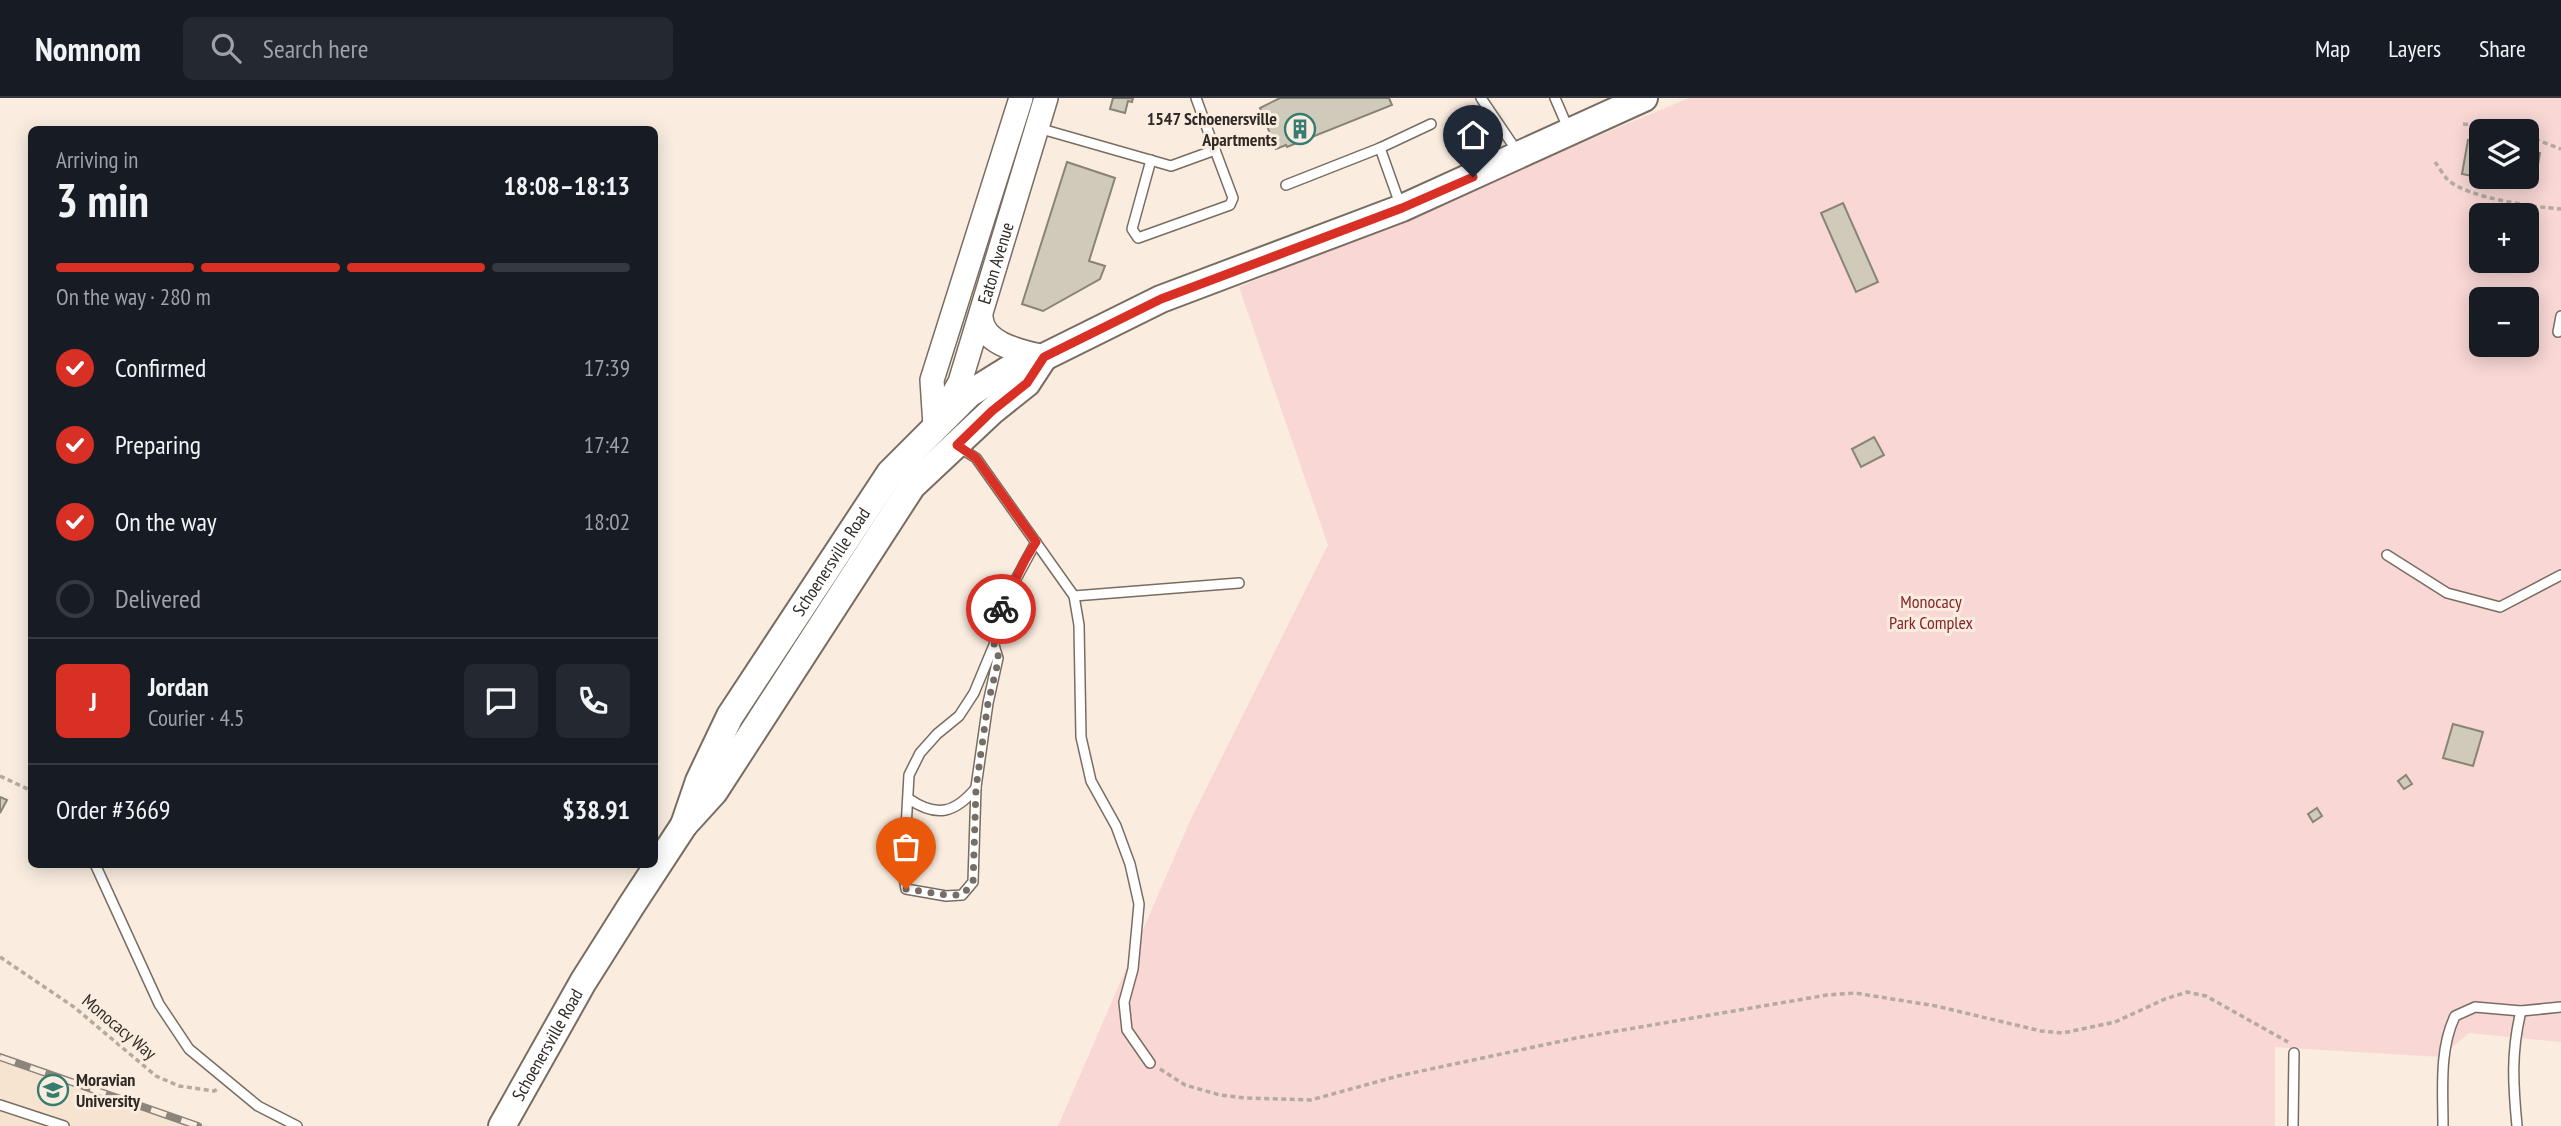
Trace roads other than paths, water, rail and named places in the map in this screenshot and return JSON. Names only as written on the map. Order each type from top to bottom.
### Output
[{"type":"main road","name":"Schoenersville Road","points":[[658,865],[684,825],[714,792],[912,486],[979,388],[1019,363],[1044,357],[1161,299],[1402,208],[1644,98]]},
{"type":"main road","name":"Schoenersville Road","points":[[684,825],[699,781],[730,716],[890,473],[946,436]]},
{"type":"main road","name":"Schoenersville Road","points":[[502,1126],[583,982],[656,868]]},
{"type":"street","name":"Eaton Avenue","points":[[946,436],[932,380],[1021,98]]},
{"type":"street","name":"Eaton Avenue","points":[[946,436],[1046,98]]},
{"type":"street","points":[[981,317],[981,325],[1002,344],[1044,357]]},
{"type":"lane","points":[[1151,160],[1132,229],[1138,238],[1230,205],[1233,198],[1196,98]]},
{"type":"lane","points":[[1480,98],[1520,156]]},
{"type":"lane","points":[[1555,98],[1570,133]]},
{"type":"lane","points":[[1286,185],[1380,148],[1431,124]]},
{"type":"lane","points":[[1037,128],[1171,166],[1214,150]]},
{"type":"lane","points":[[1380,148],[1402,208]]},
{"type":"lane","points":[[2558,332],[2561,316]]},
{"type":"lane","points":[[946,436],[976,458],[1074,596],[1079,625],[1081,737],[1091,782],[1116,826],[1130,864],[1139,904],[1133,968],[1124,1002],[1127,1030],[1150,1063]]},
{"type":"lane","points":[[994,645],[999,658],[988,703],[976,788],[973,883],[962,895],[906,889],[901,861],[909,799],[909,775],[937,734],[959,716],[974,693],[994,645],[1003,603],[1036,542]]},
{"type":"lane","points":[[2387,555],[2447,593],[2500,607],[2561,575]]},
{"type":"lane","points":[[1074,596],[1239,583]]},
{"type":"lane","points":[[909,799],[921,807],[939,812],[956,807],[976,788]]},
{"type":"lane","points":[[97,868],[159,1004],[189,1049],[258,1106],[297,1126]]},
{"type":"lane","points":[[2443,1126],[2445,1048],[2448,1031],[2455,1016],[2475,1007],[2521,1011],[2561,1006]]},
{"type":"lane","points":[[2518,1126],[2512,1082],[2513,1042],[2521,1011]]},
{"type":"lane","points":[[2293,1126],[2294,1053]]},
{"type":"lane","points":[[0,1105],[64,1126]]},
{"type":"railway","points":[[0,1057],[198,1126]]},
{"type":"place","name":"1547 Schoenersville Apartments","points":[[1300,129]]},
{"type":"place","name":"Moravian University","points":[[53,1090]]},
{"type":"park label","name":"Monocacy Park Complex","points":[[1931,612]]}]
